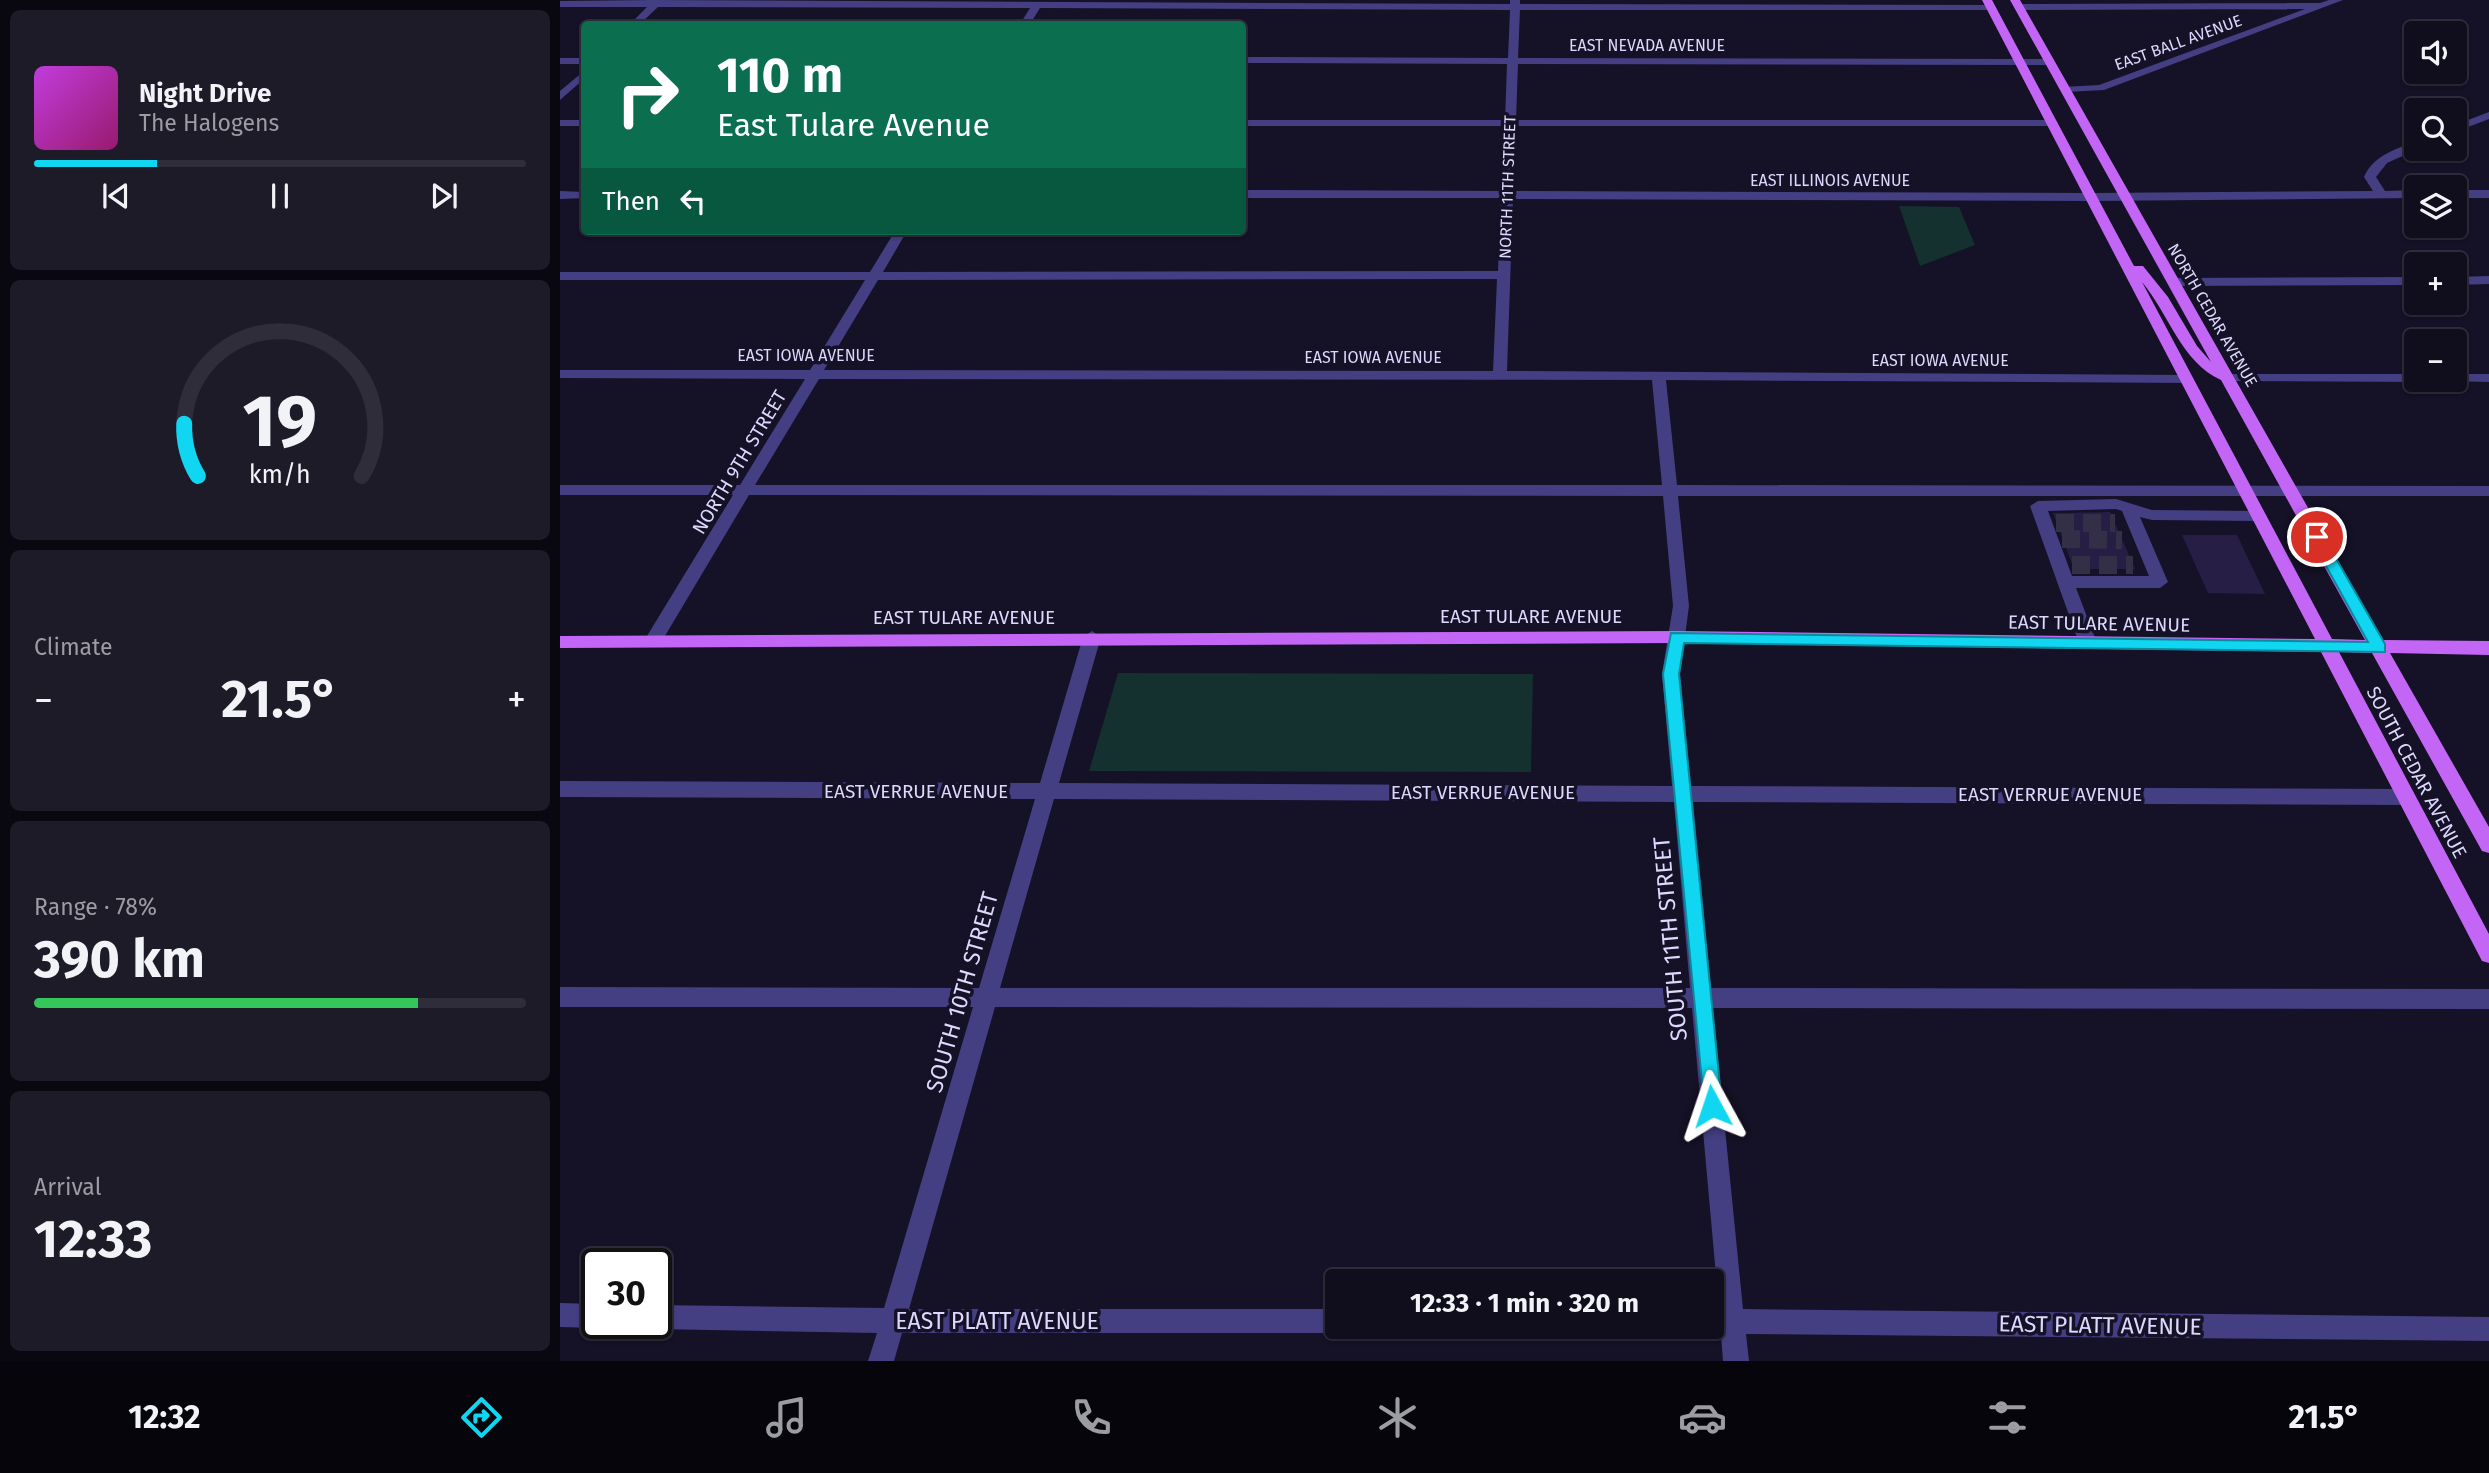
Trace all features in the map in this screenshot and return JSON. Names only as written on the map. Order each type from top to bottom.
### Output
[{"type":"main road","points":[[2004,0],[2017,4]]},
{"type":"main road","points":[[1989,4],[2327,647]]},
{"type":"main road","name":"NORTH CEDAR AVENUE","points":[[2017,4],[2379,648]]},
{"type":"main road","points":[[2115,243],[2164,300],[2203,365],[2213,373],[2229,378]]},
{"type":"main road","name":"EAST TULARE AVENUE","points":[[567,642],[1092,637],[1677,637],[2489,649]]},
{"type":"main road","name":"SOUTH CEDAR AVENUE","points":[[2327,647],[2489,954]]},
{"type":"main road","name":"SOUTH CEDAR AVENUE","points":[[2379,648],[2489,845]]},
{"type":"street","name":"EAST BALL AVENUE","points":[[2066,89],[2100,88],[2338,0]]},
{"type":"street","points":[[638,21],[658,2]]},
{"type":"street","points":[[1027,21],[1039,2]]},
{"type":"street","name":"NORTH 11TH STREET","points":[[1500,375],[1515,2]]},
{"type":"street","points":[[560,4],[1989,4]]},
{"type":"street","points":[[2017,4],[2320,6]]},
{"type":"street","name":"EAST NEVADA AVENUE","points":[[1246,60],[2050,62]]},
{"type":"street","points":[[560,61],[581,61]]},
{"type":"street","points":[[560,97],[581,77]]},
{"type":"street","points":[[2467,124],[2489,115]]},
{"type":"street","points":[[560,123],[581,123]]},
{"type":"street","points":[[1246,123],[2052,123]]},
{"type":"street","points":[[2381,194],[2370,177],[2372,169],[2383,160],[2404,151]]},
{"type":"street","name":"EAST ILLINOIS AVENUE","points":[[1246,194],[2126,197],[2404,194]]},
{"type":"street","points":[[2467,194],[2489,194]]},
{"type":"street","points":[[560,195],[581,195]]},
{"type":"street","name":"NORTH 9TH STREET","points":[[653,641],[899,235]]},
{"type":"street","points":[[560,276],[1504,275]]},
{"type":"street","points":[[2467,281],[2489,280]]},
{"type":"street","points":[[2174,282],[2404,281]]},
{"type":"street","name":"EAST IOWA AVENUE","points":[[560,374],[2187,379]]},
{"type":"street","points":[[1659,376],[1681,606],[1677,637]]},
{"type":"street","points":[[2229,378],[2404,378]]},
{"type":"street","points":[[2467,378],[2489,378]]},
{"type":"street","points":[[560,491],[2489,491]]},
{"type":"street","points":[[2088,643],[2066,582],[2066,565],[2050,523],[2038,506],[2116,504],[2152,515],[2259,516]]},
{"type":"street","points":[[2066,582],[2160,582],[2128,508]]},
{"type":"street","points":[[2115,523],[2135,524]]},
{"type":"street","points":[[2122,540],[2142,540]]},
{"type":"street","points":[[2133,565],[2152,564]]},
{"type":"street","name":"SOUTH 10TH STREET","points":[[881,1361],[989,998],[1045,791],[1092,637]]},
{"type":"street","name":"SOUTH 11TH STREET","points":[[1677,637],[1671,674],[1702,998],[1719,1269]]},
{"type":"street","name":"EAST VERRUE AVENUE","points":[[560,789],[2406,797]]},
{"type":"street","points":[[560,997],[2489,999]]},
{"type":"street","points":[[560,1315],[581,1316]]},
{"type":"street","name":"EAST PLATT AVENUE","points":[[672,1317],[892,1321],[1325,1321]]},
{"type":"street","name":"EAST PLATT AVENUE","points":[[1724,1321],[2489,1329]]},
{"type":"street","name":"SOUTH 11TH STREET","points":[[1724,1326],[1737,1361]]},
{"type":"green space","points":[[1899,206],[1959,207],[1975,245],[1920,266]]},
{"type":"green space","points":[[1118,673],[1533,674],[1531,772],[1089,771]]},
{"type":"building","points":[[2110,512],[2135,569],[2074,569],[2053,513]]},
{"type":"building","points":[[2182,535],[2237,535],[2265,594],[2208,593]]},
{"type":"tunnel","points":[[2056,523],[2115,523]]},
{"type":"tunnel","points":[[2062,539],[2122,540]]},
{"type":"tunnel","points":[[2072,565],[2133,565]]},
{"type":"route","points":[[1712,1106],[1671,674],[1677,637],[2379,648],[2317,537]]}]
